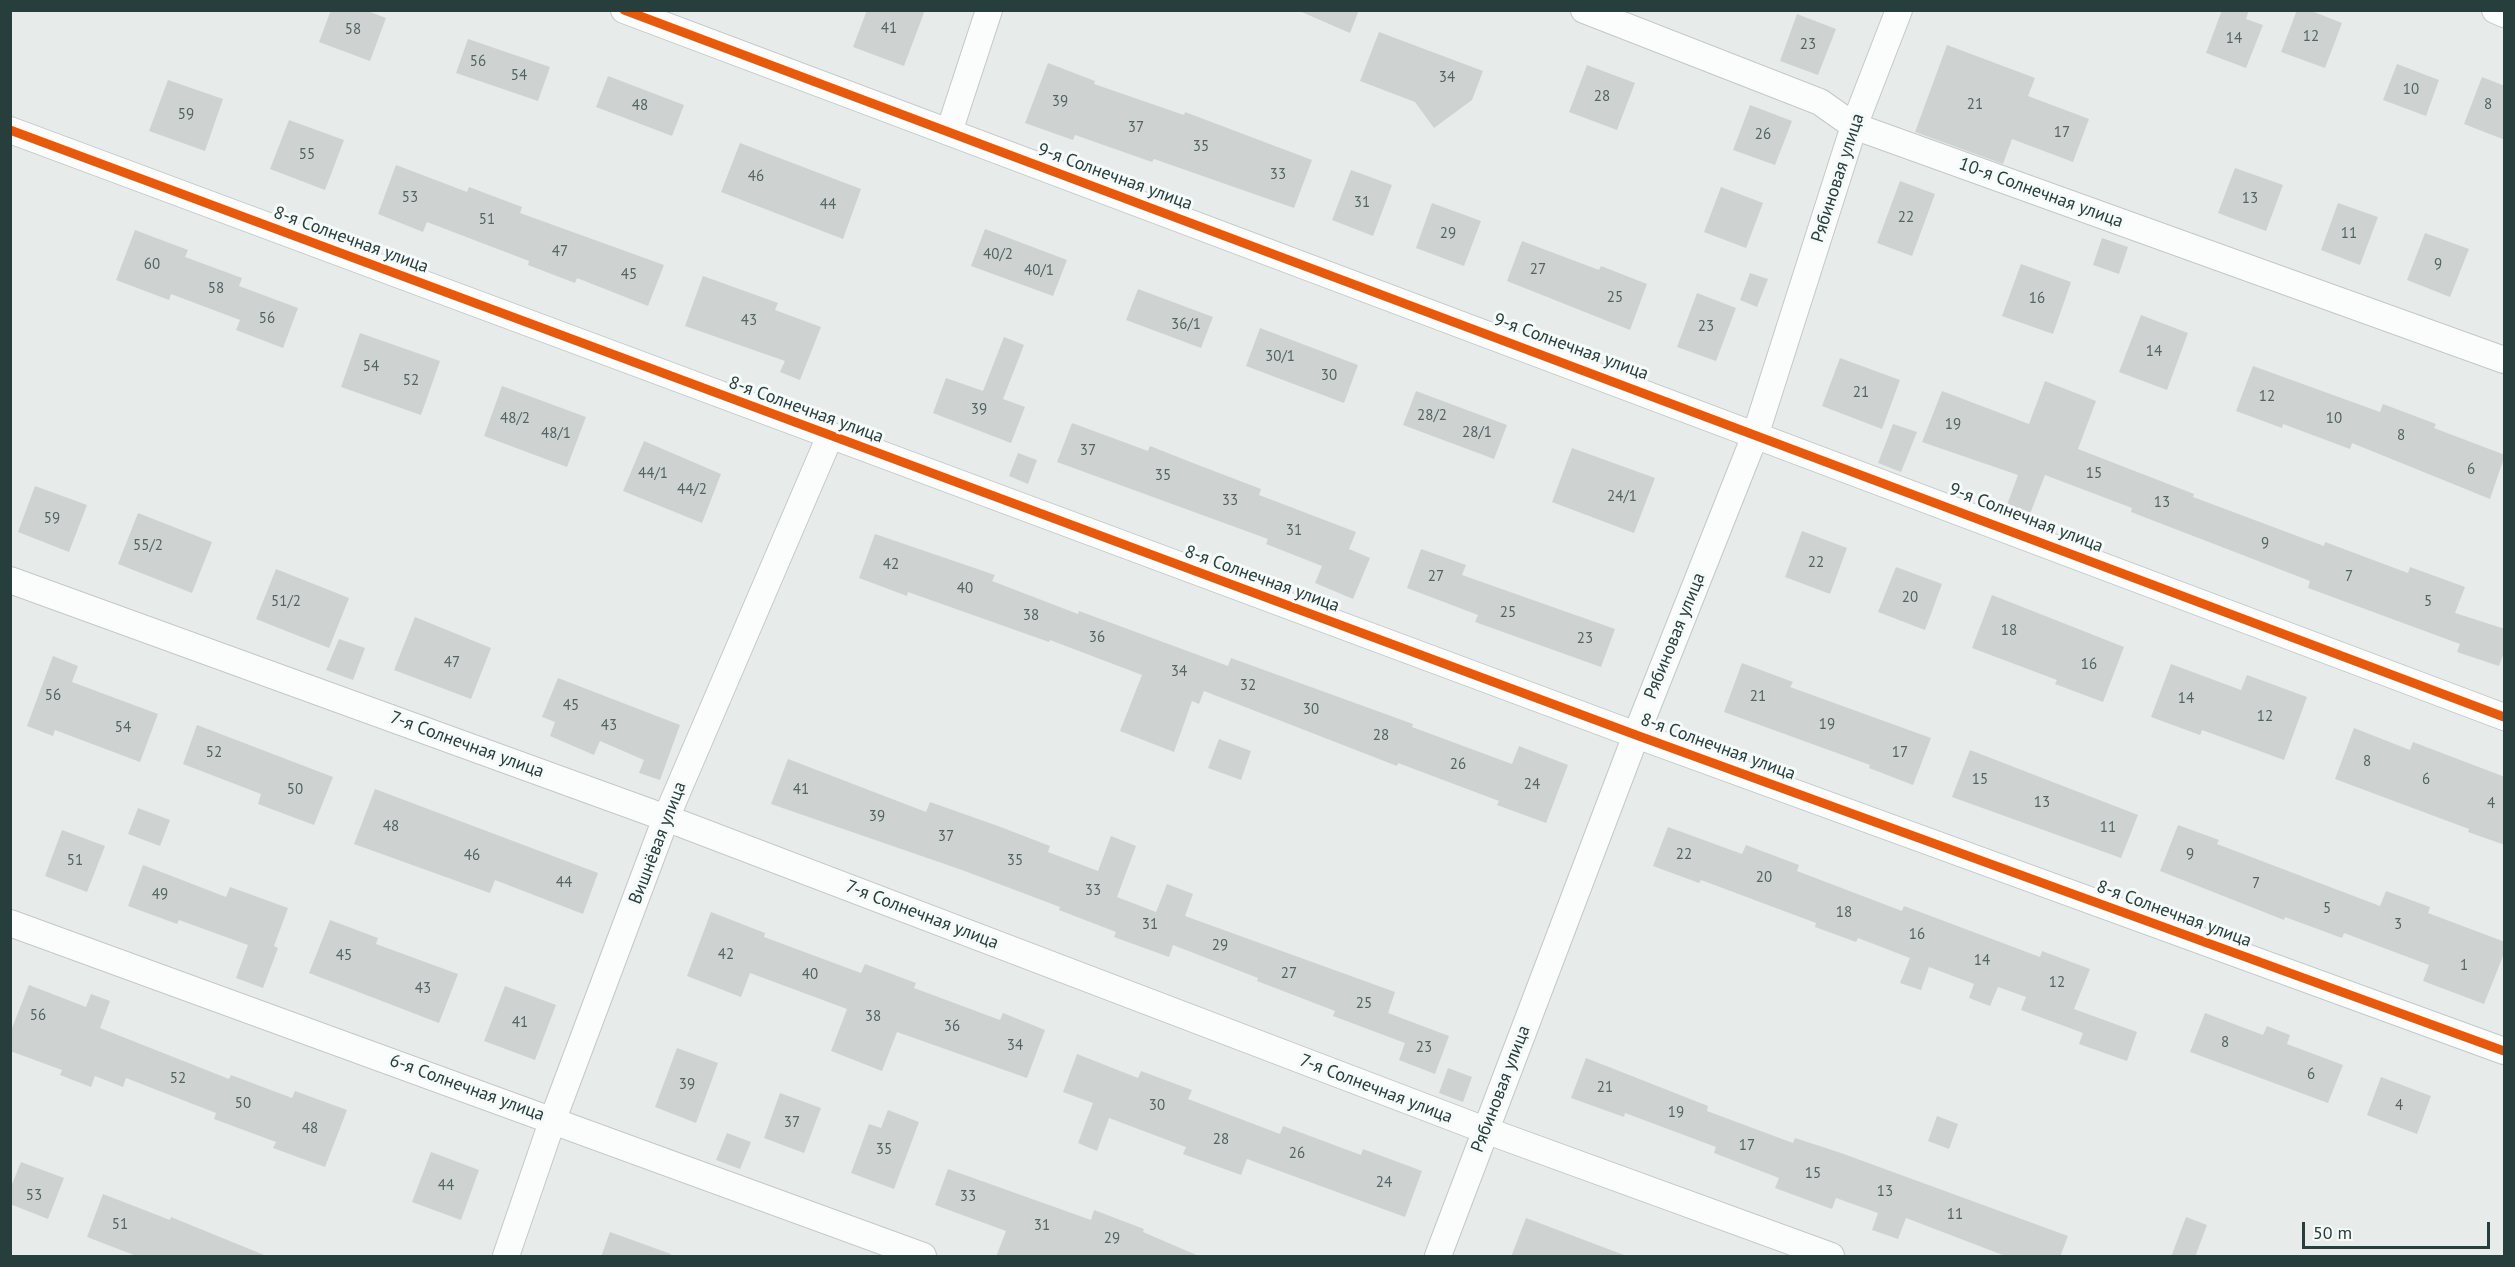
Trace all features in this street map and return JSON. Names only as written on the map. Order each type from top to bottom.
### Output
[{"type":"street","name":"9-я Солнечная улица","points":[[624,10],[1755,433],[2505,717]]},
{"type":"street","points":[[949,132],[989,10]]},
{"type":"street","name":"10-я Солнечная улица","points":[[1584,10],[1820,102],[1854,126],[2505,360]]},
{"type":"street","name":"Рябиновая улица","points":[[1438,1257],[1636,735],[1755,433],[1854,126],[1899,10]]},
{"type":"street","points":[[2495,10],[2505,14]]},
{"type":"street","name":"8-я Солнечная улица","points":[[10,130],[1636,735],[2505,1052]]},
{"type":"street","name":"Вишнёвая улица","points":[[506,1257],[553,1119],[666,818],[830,436]]},
{"type":"street","name":"7-я Солнечная улица","points":[[10,580],[666,818],[1485,1130],[1832,1257]]},
{"type":"street","name":"6-я Солнечная улица","points":[[10,923],[553,1119],[923,1257]]},
{"type":"building","points":[[331,10],[365,10],[386,18],[370,61],[319,42]]},
{"type":"building","points":[[867,10],[925,10],[904,66],[853,47]]},
{"type":"building","points":[[1297,10],[1359,10],[1350,33]]},
{"type":"building","points":[[2222,10],[2249,10],[2246,19],[2263,25],[2246,68],[2206,53]]},
{"type":"building","points":[[2297,10],[2309,10],[2342,23],[2325,68],[2281,52]]},
{"type":"building","points":[[1797,14],[1836,29],[1818,75],[1780,61]]},
{"type":"building","points":[[1379,32],[1483,71],[1472,100],[1434,128],[1415,102],[1360,81]]},
{"type":"building","points":[[468,39],[550,67],[538,101],[456,73]]},
{"type":"building","points":[[1947,45],[2035,78],[2028,96],[2089,119],[2073,162],[2012,139],[2003,164],[1915,132]]},
{"type":"building","points":[[1048,63],[1095,81],[1094,84],[1184,115],[1185,112],[1312,160],[1294,208],[1154,159],[1152,162],[1075,135],[1073,140],[1025,123]]},
{"type":"building","points":[[2397,64],[2439,80],[2426,116],[2383,100]]},
{"type":"building","points":[[1587,65],[1635,83],[1617,130],[1569,112]]},
{"type":"building","points":[[608,76],[684,105],[672,136],[596,107]]},
{"type":"building","points":[[2482,77],[2505,86],[2505,140],[2464,124]]},
{"type":"building","points":[[168,80],[223,99],[205,151],[149,131]]},
{"type":"building","points":[[1750,105],[1792,121],[1775,165],[1733,150]]},
{"type":"building","points":[[289,120],[344,140],[325,190],[270,169]]},
{"type":"building","points":[[740,143],[861,189],[843,239],[721,192]]},
{"type":"building","points":[[396,165],[467,192],[469,187],[522,207],[520,213],[664,265],[648,306],[577,278],[575,283],[528,265],[529,261],[427,222],[423,232],[378,214]]},
{"type":"building","points":[[2235,168],[2283,185],[2266,231],[2218,213]]},
{"type":"building","points":[[1351,170],[1392,185],[1373,236],[1332,220]]},
{"type":"building","points":[[1900,181],[1935,194],[1912,256],[1877,243]]},
{"type":"building","points":[[1721,187],[1763,203],[1746,248],[1704,232]]},
{"type":"building","points":[[1432,203],[1481,221],[1464,266],[1416,248]]},
{"type":"building","points":[[2338,203],[2378,217],[2360,265],[2321,250]]},
{"type":"building","points":[[985,229],[1067,260],[1053,296],[971,266]]},
{"type":"building","points":[[135,230],[188,250],[185,257],[242,278],[239,286],[298,308],[283,348],[236,330],[240,320],[171,294],[169,300],[116,280]]},
{"type":"building","points":[[2425,233],[2469,249],[2450,297],[2407,280]]},
{"type":"building","points":[[2102,238],[2128,247],[2119,274],[2093,265]]},
{"type":"building","points":[[1522,241],[1599,270],[1601,266],[1647,284],[1630,330],[1507,281]]},
{"type":"building","points":[[2021,264],[2071,282],[2053,334],[2002,316]]},
{"type":"building","points":[[1750,273],[1768,279],[1757,307],[1740,300]]},
{"type":"building","points":[[703,276],[778,303],[775,310],[821,327],[800,380],[780,372],[785,361],[685,326]]},
{"type":"building","points":[[1138,289],[1213,317],[1201,348],[1126,320]]},
{"type":"building","points":[[1697,293],[1736,308],[1716,361],[1677,347]]},
{"type":"building","points":[[2141,315],[2188,333],[2167,390],[2119,372]]},
{"type":"building","points":[[1260,328],[1358,365],[1344,403],[1246,366]]},
{"type":"building","points":[[360,333],[440,361],[421,415],[341,387]]},
{"type":"building","points":[[1004,337],[1024,345],[1003,399],[1025,407],[1011,443],[933,413],[946,378],[983,391]]},
{"type":"building","points":[[1840,358],[1900,380],[1882,429],[1822,406]]},
{"type":"building","points":[[2253,366],[2380,412],[2383,404],[2436,424],[2434,428],[2505,455],[2490,499],[2352,443],[2350,449],[2283,424],[2282,428],[2236,411]]},
{"type":"building","points":[[2045,381],[2096,401],[2078,449],[2194,494],[2193,497],[2324,546],[2325,542],[2408,573],[2410,567],[2465,587],[2455,613],[2505,629],[2505,650],[2499,666],[2457,652],[2460,644],[2308,588],[2310,581],[2131,512],[2132,508],[2045,475],[2030,514],[2007,505],[2018,475],[1922,442],[1942,391],[2029,424]]},
{"type":"building","points":[[502,386],[586,417],[567,467],[484,436]]},
{"type":"building","points":[[1416,391],[1507,425],[1494,459],[1403,425]]},
{"type":"building","points":[[1072,423],[1148,451],[1150,446],[1261,489],[1259,495],[1356,532],[1349,549],[1370,558],[1353,599],[1315,583],[1322,566],[1266,544],[1268,539],[1057,462]]},
{"type":"building","points":[[1893,424],[1917,432],[1901,472],[1878,463]]},
{"type":"building","points":[[644,441],[721,474],[702,523],[623,491]]},
{"type":"building","points":[[1572,448],[1655,478],[1634,533],[1552,502]]},
{"type":"building","points":[[1018,453],[1037,460],[1028,484],[1009,476]]},
{"type":"building","points":[[35,486],[87,505],[69,552],[18,532]]},
{"type":"building","points":[[138,513],[212,542],[192,593],[118,564]]},
{"type":"building","points":[[1802,531],[1847,548],[1830,594],[1785,577]]},
{"type":"building","points":[[875,534],[995,575],[992,581],[1078,614],[1079,611],[1228,666],[1231,658],[1413,724],[1412,727],[1512,764],[1519,746],[1568,765],[1546,823],[1497,805],[1499,801],[1398,763],[1397,766],[1204,691],[1199,704],[1192,701],[1174,752],[1120,731],[1142,675],[1050,640],[1049,642],[908,592],[907,596],[859,578]]},
{"type":"building","points":[[1421,549],[1466,565],[1462,575],[1615,629],[1601,667],[1475,622],[1478,615],[1407,588]]},
{"type":"building","points":[[1896,567],[1942,584],[1925,630],[1878,612]]},
{"type":"building","points":[[276,569],[349,598],[329,648],[256,619]]},
{"type":"building","points":[[1992,595],[2124,647],[2103,702],[2055,684],[2057,680],[1972,648]]},
{"type":"building","points":[[415,617],[491,648],[471,699],[394,670]]},
{"type":"building","points":[[339,639],[365,648],[353,680],[326,670]]},
{"type":"building","points":[[53,656],[78,666],[72,682],[158,714],[140,762],[55,730],[53,736],[27,726]]},
{"type":"building","points":[[1742,663],[1793,682],[1790,687],[1931,738],[1913,785],[1869,768],[1870,765],[1724,712]]},
{"type":"building","points":[[2171,664],[2241,690],[2247,675],[2307,697],[2284,760],[2202,730],[2200,735],[2151,717]]},
{"type":"building","points":[[558,678],[680,725],[660,780],[639,773],[644,760],[600,741],[594,755],[550,736],[555,722],[542,717]]},
{"type":"building","points":[[197,725],[333,777],[314,825],[258,804],[261,794],[183,764]]},
{"type":"building","points":[[2354,728],[2410,750],[2413,742],[2505,777],[2505,845],[2468,832],[2469,829],[2335,779]]},
{"type":"building","points":[[1219,739],[1251,751],[1241,780],[1208,768]]},
{"type":"building","points":[[1970,750],[2138,815],[2121,858],[1952,797]]},
{"type":"building","points":[[788,759],[926,812],[930,802],[998,826],[1050,846],[1048,852],[1098,871],[1111,836],[1136,846],[1117,897],[1156,912],[1167,884],[1193,894],[1185,916],[1395,992],[1388,1013],[1449,1036],[1435,1074],[1399,1060],[1405,1043],[1333,1016],[1335,1011],[1257,981],[1258,978],[1173,945],[1169,957],[1114,937],[1116,932],[1059,910],[1060,907],[962,870],[771,804]]},
{"type":"building","points":[[375,789],[598,873],[583,914],[495,880],[490,893],[354,844]]},
{"type":"building","points":[[138,808],[170,820],[160,846],[128,834]]},
{"type":"building","points":[[2178,825],[2219,840],[2217,844],[2380,906],[2386,891],[2430,907],[2428,913],[2505,942],[2505,951],[2484,1004],[2423,981],[2429,965],[2344,933],[2342,938],[2285,917],[2284,920],[2160,871]]},
{"type":"building","points":[[1668,827],[1742,854],[1746,845],[1799,865],[1797,871],[1902,911],[1904,906],[2040,957],[2042,951],[2090,969],[2074,1009],[2137,1032],[2127,1061],[2079,1044],[2083,1033],[2021,1010],[2026,997],[1998,987],[1990,1006],[1969,998],[1974,984],[1929,967],[1921,990],[1900,983],[1910,958],[1858,938],[1856,942],[1815,927],[1816,923],[1701,880],[1699,883],[1653,866]]},
{"type":"building","points":[[62,830],[105,846],[87,892],[45,876]]},
{"type":"building","points":[[143,865],[226,897],[230,887],[288,908],[274,946],[278,948],[263,988],[236,978],[248,945],[179,920],[177,924],[128,906]]},
{"type":"building","points":[[711,912],[765,933],[764,937],[861,973],[865,964],[916,983],[914,988],[1000,1020],[1003,1013],[1045,1030],[1027,1078],[897,1032],[882,1071],[831,1051],[847,1009],[750,973],[741,997],[687,976]]},
{"type":"building","points":[[330,920],[378,938],[376,944],[458,974],[439,1023],[309,973]]},
{"type":"building","points":[[29,985],[86,1007],[91,994],[110,1001],[100,1028],[229,1079],[231,1075],[292,1098],[295,1091],[347,1110],[325,1167],[273,1148],[276,1142],[214,1119],[216,1113],[126,1078],[123,1087],[95,1076],[91,1087],[60,1075],[62,1070],[10,1051],[10,1033]]},
{"type":"building","points":[[505,986],[556,1005],[535,1060],[484,1041]]},
{"type":"building","points":[[2205,1013],[2263,1035],[2267,1026],[2290,1035],[2287,1044],[2343,1065],[2328,1103],[2190,1052]]},
{"type":"building","points":[[677,1048],[718,1063],[696,1123],[655,1107]]},
{"type":"building","points":[[1077,1054],[1138,1078],[1141,1071],[1192,1090],[1188,1099],[1280,1134],[1283,1126],[1361,1155],[1363,1149],[1422,1171],[1405,1217],[1247,1159],[1241,1175],[1183,1154],[1186,1147],[1109,1118],[1097,1151],[1078,1143],[1093,1103],[1063,1092]]},
{"type":"building","points":[[1586,1058],[1708,1106],[1707,1111],[1793,1143],[1795,1138],[1841,1153],[2068,1236],[2060,1257],[2008,1257],[1906,1218],[1898,1239],[1872,1230],[1878,1213],[1836,1198],[1832,1209],[1775,1188],[1779,1178],[1714,1153],[1716,1147],[1625,1113],[1624,1117],[1571,1098]]},
{"type":"building","points":[[1448,1068],[1472,1077],[1463,1102],[1439,1093]]},
{"type":"building","points":[[2381,1077],[2431,1096],[2417,1134],[2367,1115]]},
{"type":"building","points":[[780,1093],[821,1108],[804,1153],[764,1138]]},
{"type":"building","points":[[888,1110],[919,1122],[894,1189],[851,1173],[869,1124],[881,1128]]},
{"type":"building","points":[[1937,1116],[1958,1124],[1949,1149],[1928,1141]]},
{"type":"building","points":[[727,1133],[751,1142],[740,1169],[716,1160]]},
{"type":"building","points":[[431,1152],[479,1170],[461,1220],[412,1202]]},
{"type":"building","points":[[21,1162],[64,1178],[48,1219],[10,1204],[10,1189]]},
{"type":"building","points":[[948,1169],[1091,1220],[1094,1210],[1144,1229],[1143,1232],[1201,1257],[996,1257],[1006,1231],[935,1205]]},
{"type":"building","points":[[103,1194],[170,1220],[171,1217],[269,1257],[139,1257],[87,1237]]},
{"type":"building","points":[[2186,1217],[2207,1225],[2195,1257],[2171,1257]]},
{"type":"building","points":[[1526,1218],[1624,1255],[1624,1257],[1511,1257]]},
{"type":"building","points":[[610,1232],[671,1254],[670,1257],[601,1257]]},
{"type":"cycle path","points":[[624,10],[2504,717]]},
{"type":"cycle path","points":[[10,130],[1636,735],[2504,1051]]}]
